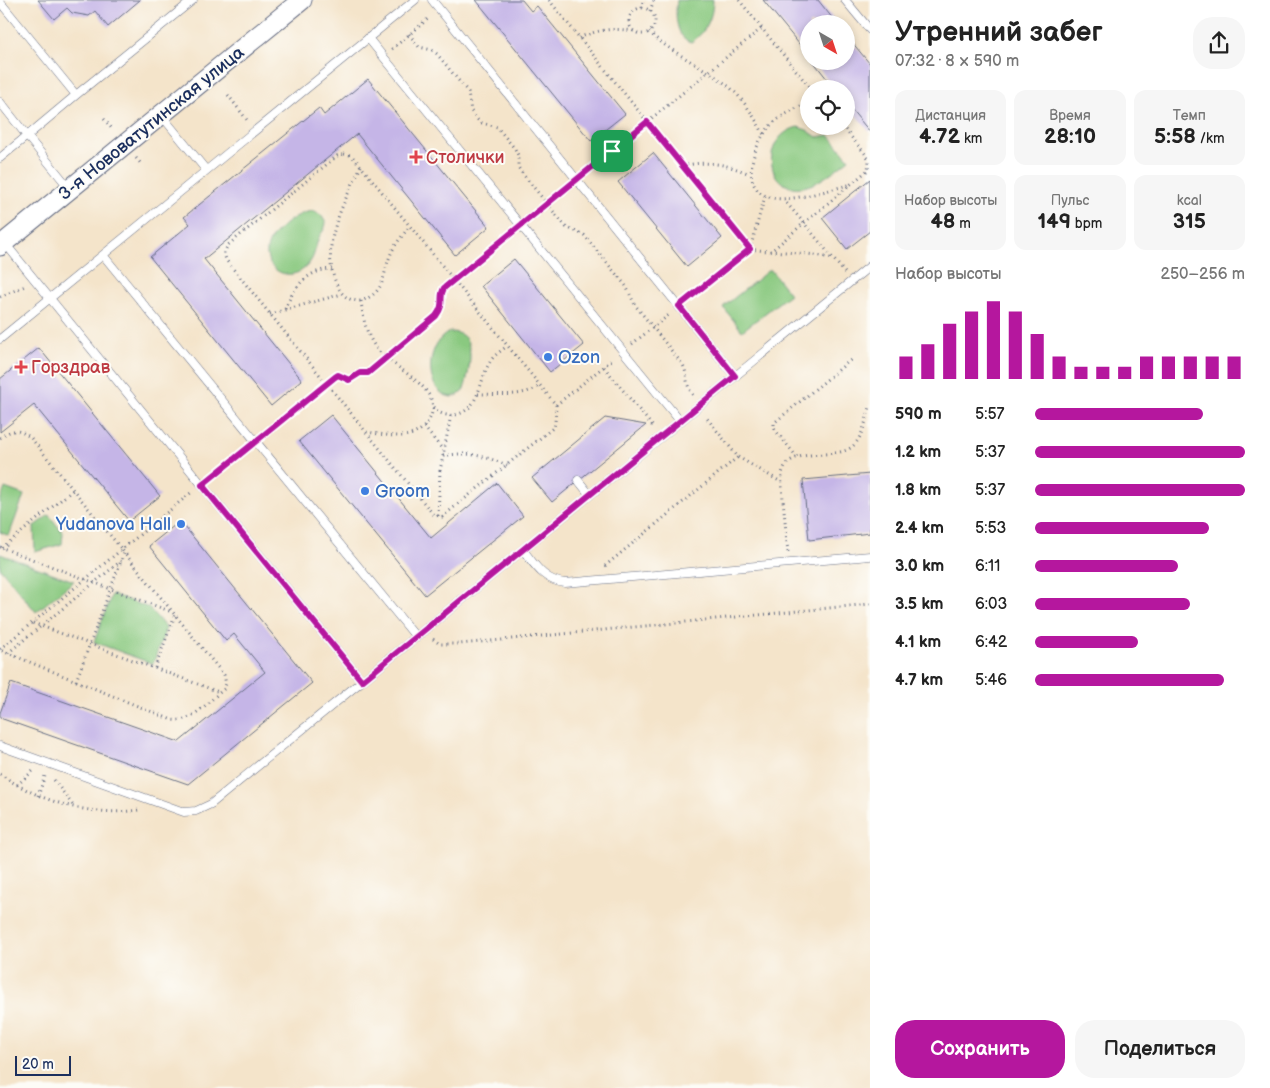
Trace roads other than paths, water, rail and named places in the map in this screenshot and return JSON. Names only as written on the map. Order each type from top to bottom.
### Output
[{"type":"street","name":"3-я Нововатутинская улица","points":[[2,244],[302,0]]},
{"type":"lane","points":[[0,158],[193,0]]},
{"type":"lane","points":[[0,339],[415,0]]},
{"type":"lane","points":[[432,0],[735,376]]},
{"type":"lane","points":[[845,0],[870,30]]},
{"type":"lane","points":[[0,2],[76,95]]},
{"type":"lane","points":[[368,38],[680,421]]},
{"type":"lane","points":[[0,102],[70,188]]},
{"type":"lane","points":[[161,115],[206,170]]},
{"type":"lane","points":[[2,244],[38,283],[362,681]]},
{"type":"lane","points":[[103,255],[416,637]]},
{"type":"lane","points":[[0,746],[47,766],[184,812],[196,811],[211,804],[870,266]]},
{"type":"lane","points":[[578,480],[590,495]]},
{"type":"lane","points":[[523,550],[548,578],[565,583],[870,556]]},
{"type":"place","name":"Столички","points":[[416,157]]},
{"type":"place","name":"Ozon","points":[[548,357]]},
{"type":"place","name":"Горздрав","points":[[21,367]]},
{"type":"place","name":"Groom","points":[[365,491]]},
{"type":"place","name":"Yudanova Hall","points":[[181,524]]}]
